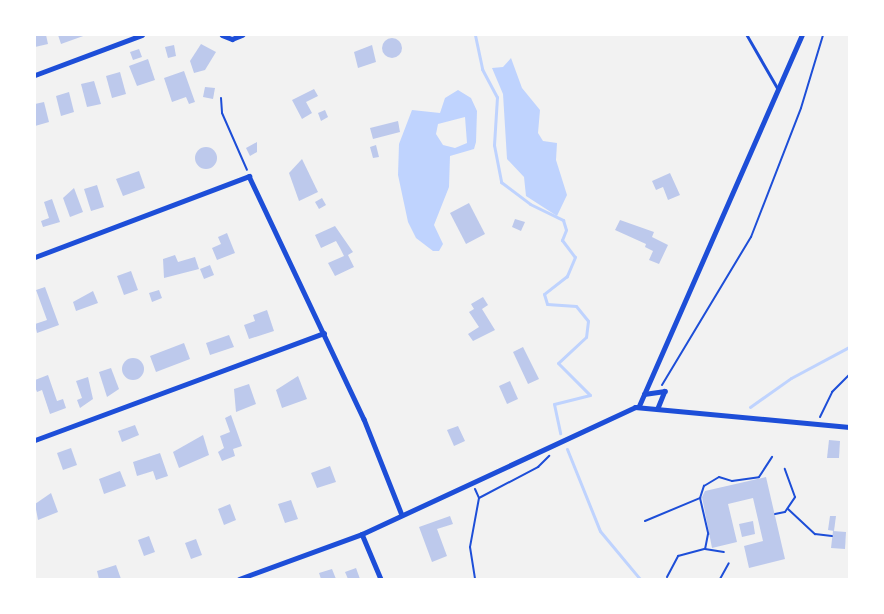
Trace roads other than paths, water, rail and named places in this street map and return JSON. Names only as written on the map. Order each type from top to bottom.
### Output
[{"type":"street","points":[[35,75],[142,35]]},
{"type":"street","points":[[222,35],[232,40],[242,35]]},
{"type":"street","points":[[639,406],[802,35]]},
{"type":"street","points":[[35,257],[249,176],[324,333],[402,515]]},
{"type":"street","points":[[35,440],[324,333]]},
{"type":"street","points":[[644,394],[660,388],[666,395],[658,408]]},
{"type":"street","points":[[239,579],[362,534],[567,436],[639,406],[819,421],[849,426]]},
{"type":"street","points":[[362,534],[381,579]]},
{"type":"lane","points":[[748,35],[778,89]]},
{"type":"water","points":[[511,58],[522,88],[540,110],[538,133],[543,141],[557,143],[556,160],[567,195],[557,216],[526,196],[524,177],[507,159],[503,94],[492,68],[503,67]]},
{"type":"water","points":[[458,90],[471,98],[477,111],[476,142],[474,149],[450,156],[449,187],[434,225],[443,244],[439,251],[433,251],[416,238],[408,222],[398,175],[399,144],[412,110],[440,113],[445,98]],"holes":[[[465,117],[467,143],[455,148],[443,145],[436,134],[438,124]]]},
{"type":"waterway","points":[[475,35],[482,69],[497,97],[494,145],[501,182],[530,204],[563,220],[566,230],[562,240],[575,257],[567,276],[544,294],[547,304],[576,306],[588,321],[586,337],[558,363],[590,395],[554,404],[560,433]]},
{"type":"waterway","points":[[750,407],[791,378],[849,347]]},
{"type":"waterway","points":[[567,449],[600,531],[640,579]]}]
